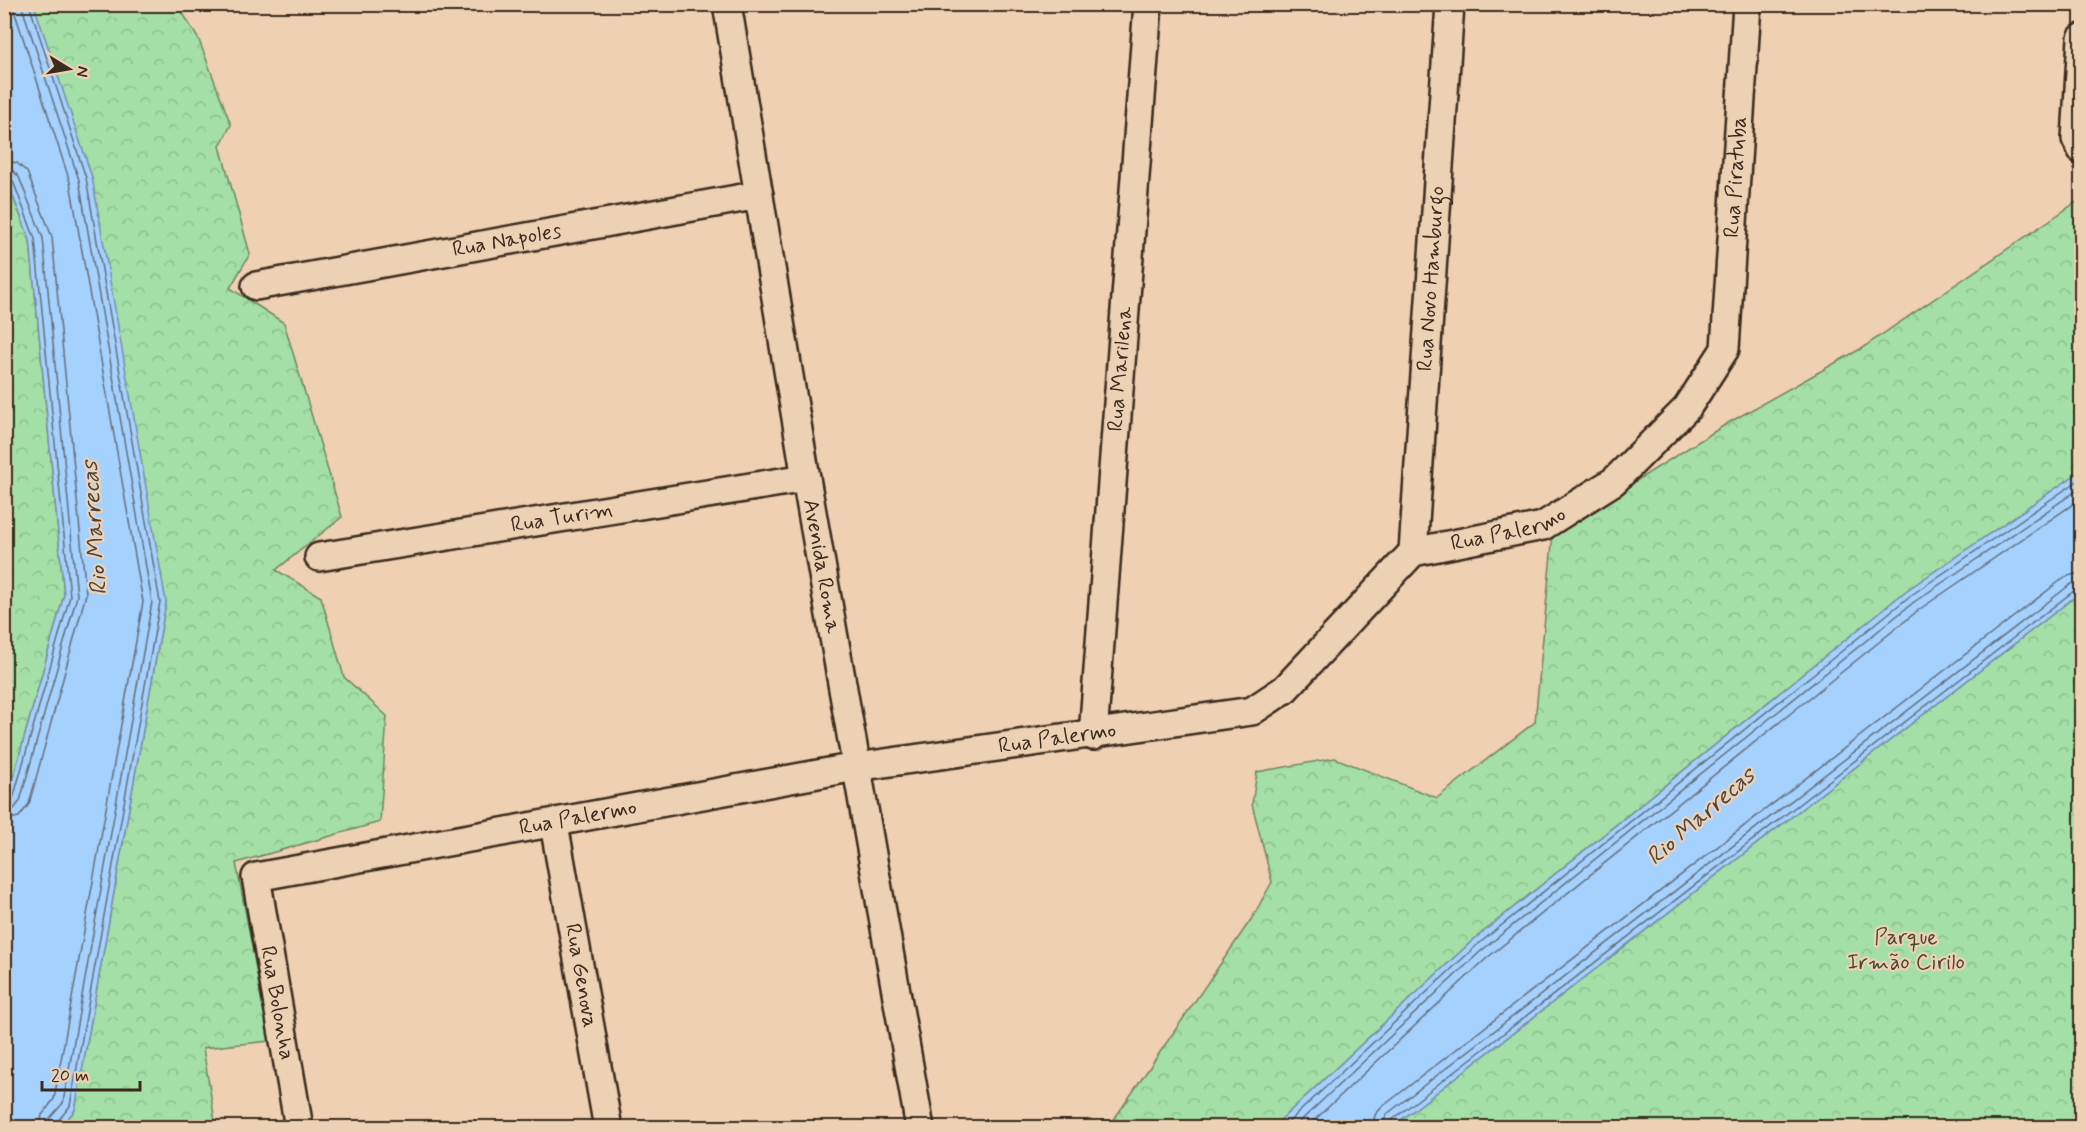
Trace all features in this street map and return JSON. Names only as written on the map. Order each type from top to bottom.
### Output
[{"type":"street","name":"Avenida Roma","points":[[727,4],[806,478],[920,1128]]},
{"type":"street","name":"Rua Marilena","points":[[1093,736],[1148,4]]},
{"type":"street","name":"Rua Novo Hamburgo","points":[[1413,552],[1450,4]]},
{"type":"street","name":"Rua Piratuba","points":[[1725,349],[1747,4]]},
{"type":"street","points":[[2079,145],[2082,38]]},
{"type":"street","name":"Rua Napoles","points":[[256,286],[759,195]]},
{"type":"street","name":"Rua Palermo","points":[[256,878],[856,767],[1093,736],[1252,711],[1285,689],[1413,552],[1543,526],[1614,481],[1687,408],[1725,349]]},
{"type":"street","name":"Rua Turim","points":[[319,557],[806,478]]},
{"type":"street","name":"Rua Genova","points":[[554,824],[608,1128]]},
{"type":"street","name":"Rua Bolonha","points":[[256,878],[299,1128]]},
{"type":"green space","points":[[34,5],[178,5],[199,40],[231,125],[220,146],[250,254],[230,288],[284,323],[342,517],[276,570],[321,597],[344,677],[387,716],[380,822],[236,863],[270,1041],[203,1048],[216,1127],[60,1127],[75,1110],[166,602]]},
{"type":"green space","points":[[5,176],[30,240],[64,595],[5,807]]},
{"type":"green space","points":[[2081,199],[2081,471],[1906,591],[1472,941],[1273,1127],[1108,1128],[1252,918],[1272,882],[1252,804],[1257,772],[1335,758],[1437,798],[1535,722],[1553,533],[1728,423],[1862,348]]},
{"type":"green space","name":"Parque Irmão Cirilo","points":[[2081,592],[2081,1127],[1392,1127]]},
{"type":"water","name":"Rio Marrecas","points":[[5,4],[34,5],[92,177],[166,602],[75,1110],[60,1127],[4,1127],[5,807],[64,595],[30,240],[5,176]]},
{"type":"water","name":"Rio Marrecas","points":[[2081,471],[2081,592],[1392,1127],[1273,1127],[1472,941],[1906,591]]}]
